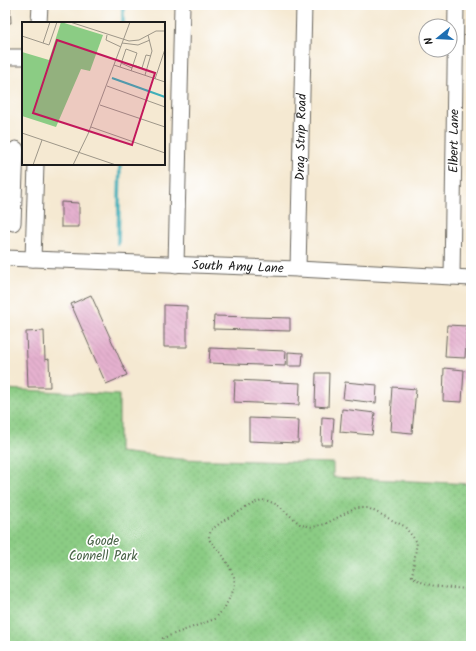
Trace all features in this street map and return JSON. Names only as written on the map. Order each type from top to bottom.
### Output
[{"type":"street","points":[[39,22],[40,5]]},
{"type":"street","points":[[176,265],[182,5]]},
{"type":"street","name":"Drag Strip Road","points":[[298,269],[304,5]]},
{"type":"street","name":"Elbert Lane","points":[[452,277],[456,5]]},
{"type":"street","points":[[5,57],[22,57]]},
{"type":"street","points":[[14,149],[9,223],[34,223]]},
{"type":"street","points":[[33,259],[36,165]]},
{"type":"street","name":"South Amy Lane","points":[[5,258],[298,269],[471,278]]},
{"type":"path","points":[[159,646],[163,638],[215,619],[225,607],[235,587],[234,577],[222,554],[210,541],[209,537],[211,530],[223,521],[262,500],[278,505],[301,525],[313,527],[325,524],[356,508],[368,508],[404,526],[417,542],[412,576],[417,581],[442,586],[471,589]]},
{"type":"green space","name":"Goode Connell Park","points":[[5,389],[119,395],[119,452],[179,459],[333,463],[333,477],[471,484],[471,646],[5,646]]},
{"type":"building","points":[[5,5],[10,5],[11,23],[5,23]]},
{"type":"building","points":[[61,202],[79,203],[79,227],[61,227]]},
{"type":"building","points":[[91,295],[127,375],[106,384],[71,304]]},
{"type":"building","points":[[164,305],[187,306],[187,347],[164,347]]},
{"type":"building","points":[[214,316],[290,318],[290,331],[213,329]]},
{"type":"building","points":[[447,325],[467,326],[465,358],[445,357]]},
{"type":"building","points":[[44,331],[45,360],[49,359],[50,387],[28,387],[26,332]]},
{"type":"building","points":[[210,348],[286,351],[285,366],[209,363]]},
{"type":"building","points":[[288,352],[303,353],[302,366],[288,366]]},
{"type":"building","points":[[444,368],[464,370],[462,402],[443,401]]},
{"type":"building","points":[[316,373],[329,373],[328,407],[315,406]]},
{"type":"building","points":[[235,380],[300,383],[299,405],[234,402]]},
{"type":"building","points":[[345,382],[377,385],[376,403],[343,399]]},
{"type":"building","points":[[393,387],[416,389],[412,433],[390,431]]},
{"type":"building","points":[[342,409],[375,413],[372,435],[340,432]]},
{"type":"building","points":[[322,417],[334,418],[332,445],[321,445]]},
{"type":"building","points":[[249,418],[299,420],[298,443],[249,441]]},
{"type":"waterway","points":[[123,5],[123,22]]},
{"type":"waterway","points":[[118,244],[120,165]]}]
